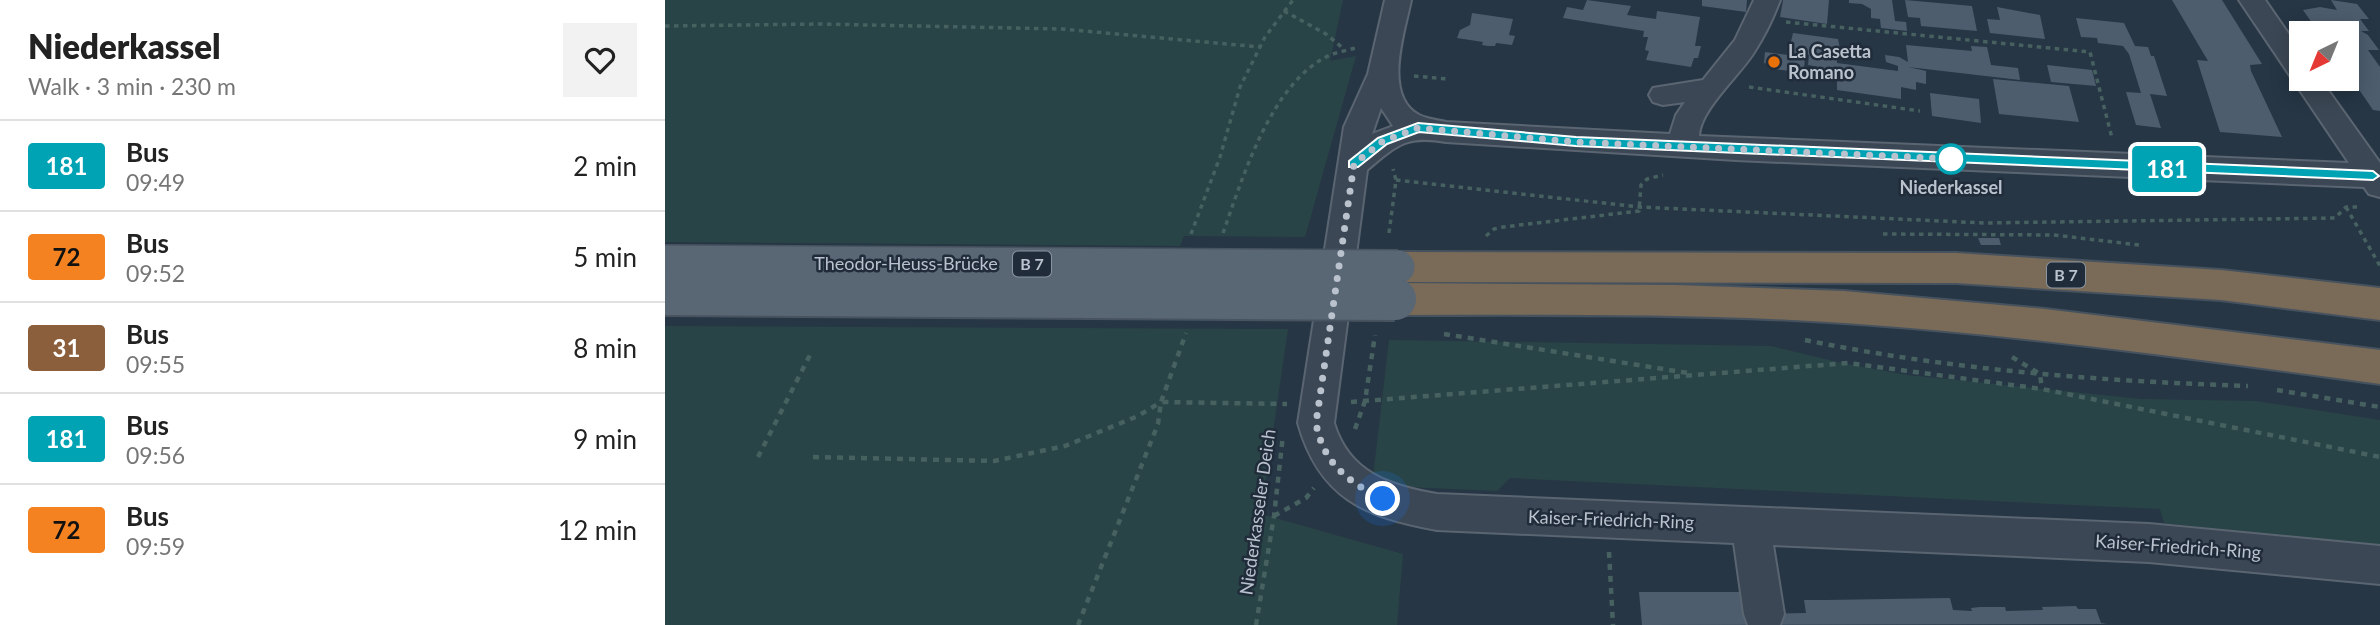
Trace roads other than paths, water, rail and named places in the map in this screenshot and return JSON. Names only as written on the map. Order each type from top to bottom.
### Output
[{"type":"highway","name":"B 7","points":[[1397,283],[1956,268],[2221,285],[2362,301]]},
{"type":"highway","name":"B 7","points":[[1397,283],[1844,307],[2090,330],[2380,367]]},
{"type":"main road","name":"Theodor-Heuss-Brücke","points":[[665,262],[1397,283]]},
{"type":"main road","name":"Theodor-Heuss-Brücke","points":[[665,294],[1397,283]]},
{"type":"street","name":"Kaiser-Friedrich-Ring","points":[[1398,0],[1397,75],[1358,127],[1316,423],[1323,449],[1332,463],[1359,488],[1409,508],[1437,512],[2150,543],[2380,565]]},
{"type":"street","points":[[2252,0],[2289,54]]},
{"type":"street","points":[[1684,145],[1685,128],[1691,115],[1746,46],[1764,10]]},
{"type":"street","points":[[1397,75],[1395,112],[1418,128]]},
{"type":"street","points":[[1663,95],[1713,86]]},
{"type":"street","points":[[2314,91],[2375,186]]},
{"type":"street","points":[[1354,164],[1383,141],[1418,128],[1576,142],[2120,167],[2375,186]]},
{"type":"street","points":[[1751,525],[1764,614]]},
{"type":"place","name":"La Casetta Romano","points":[[1774,62]]},
{"type":"place","name":"Niederkassel","points":[[1951,159]]}]
